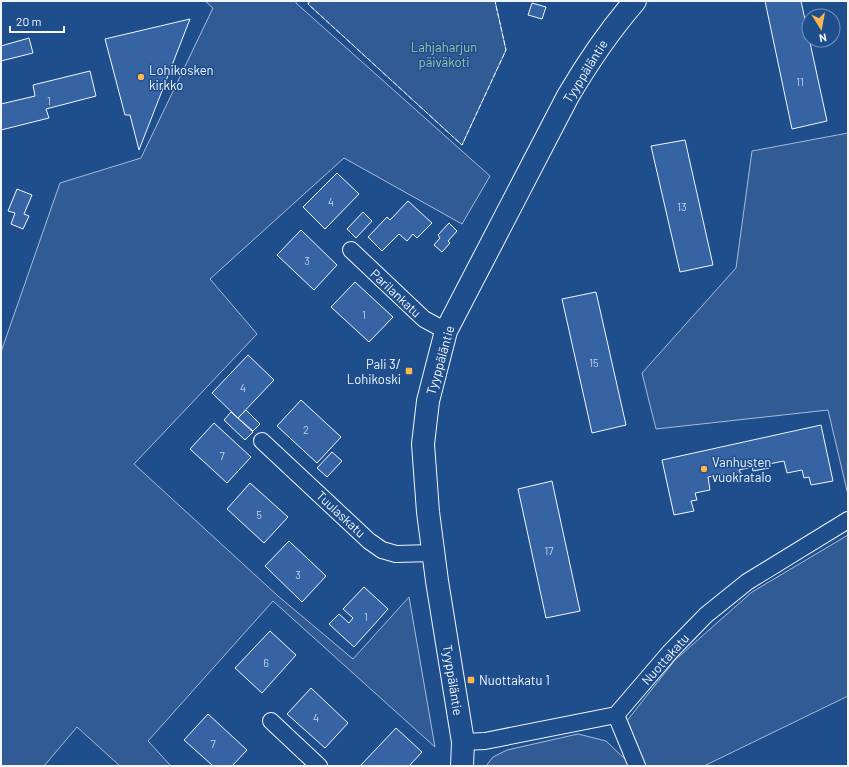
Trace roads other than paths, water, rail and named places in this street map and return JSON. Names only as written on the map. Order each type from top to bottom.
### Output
[{"type":"street","name":"Tyyppäläntie","points":[[462,766],[463,742],[428,512],[423,444],[428,401],[446,331],[568,96],[589,61],[620,18],[636,1]]},
{"type":"street","name":"Parilankatu","points":[[351,250],[424,319],[446,331]]},
{"type":"street","name":"Tuulaskatu","points":[[262,441],[369,541],[382,550],[396,554],[433,552]]},
{"type":"street","name":"Nuottakatu","points":[[616,715],[670,652],[706,615],[747,582],[848,520]]},
{"type":"street","points":[[463,742],[485,742],[616,715],[637,766]]},
{"type":"street","points":[[271,721],[319,766]]},
{"type":"place","name":"Lohikosken kirkko","points":[[141,77]]},
{"type":"place","name":"Pali 3/ Lohikoski","points":[[409,371]]},
{"type":"place","name":"Vanhusten vuokratalo","points":[[704,469]]},
{"type":"place","name":"Nuottakatu 1","points":[[471,680]]},
{"type":"park label","name":"Lahjaharjun päiväkoti","points":[[444,54]]}]
